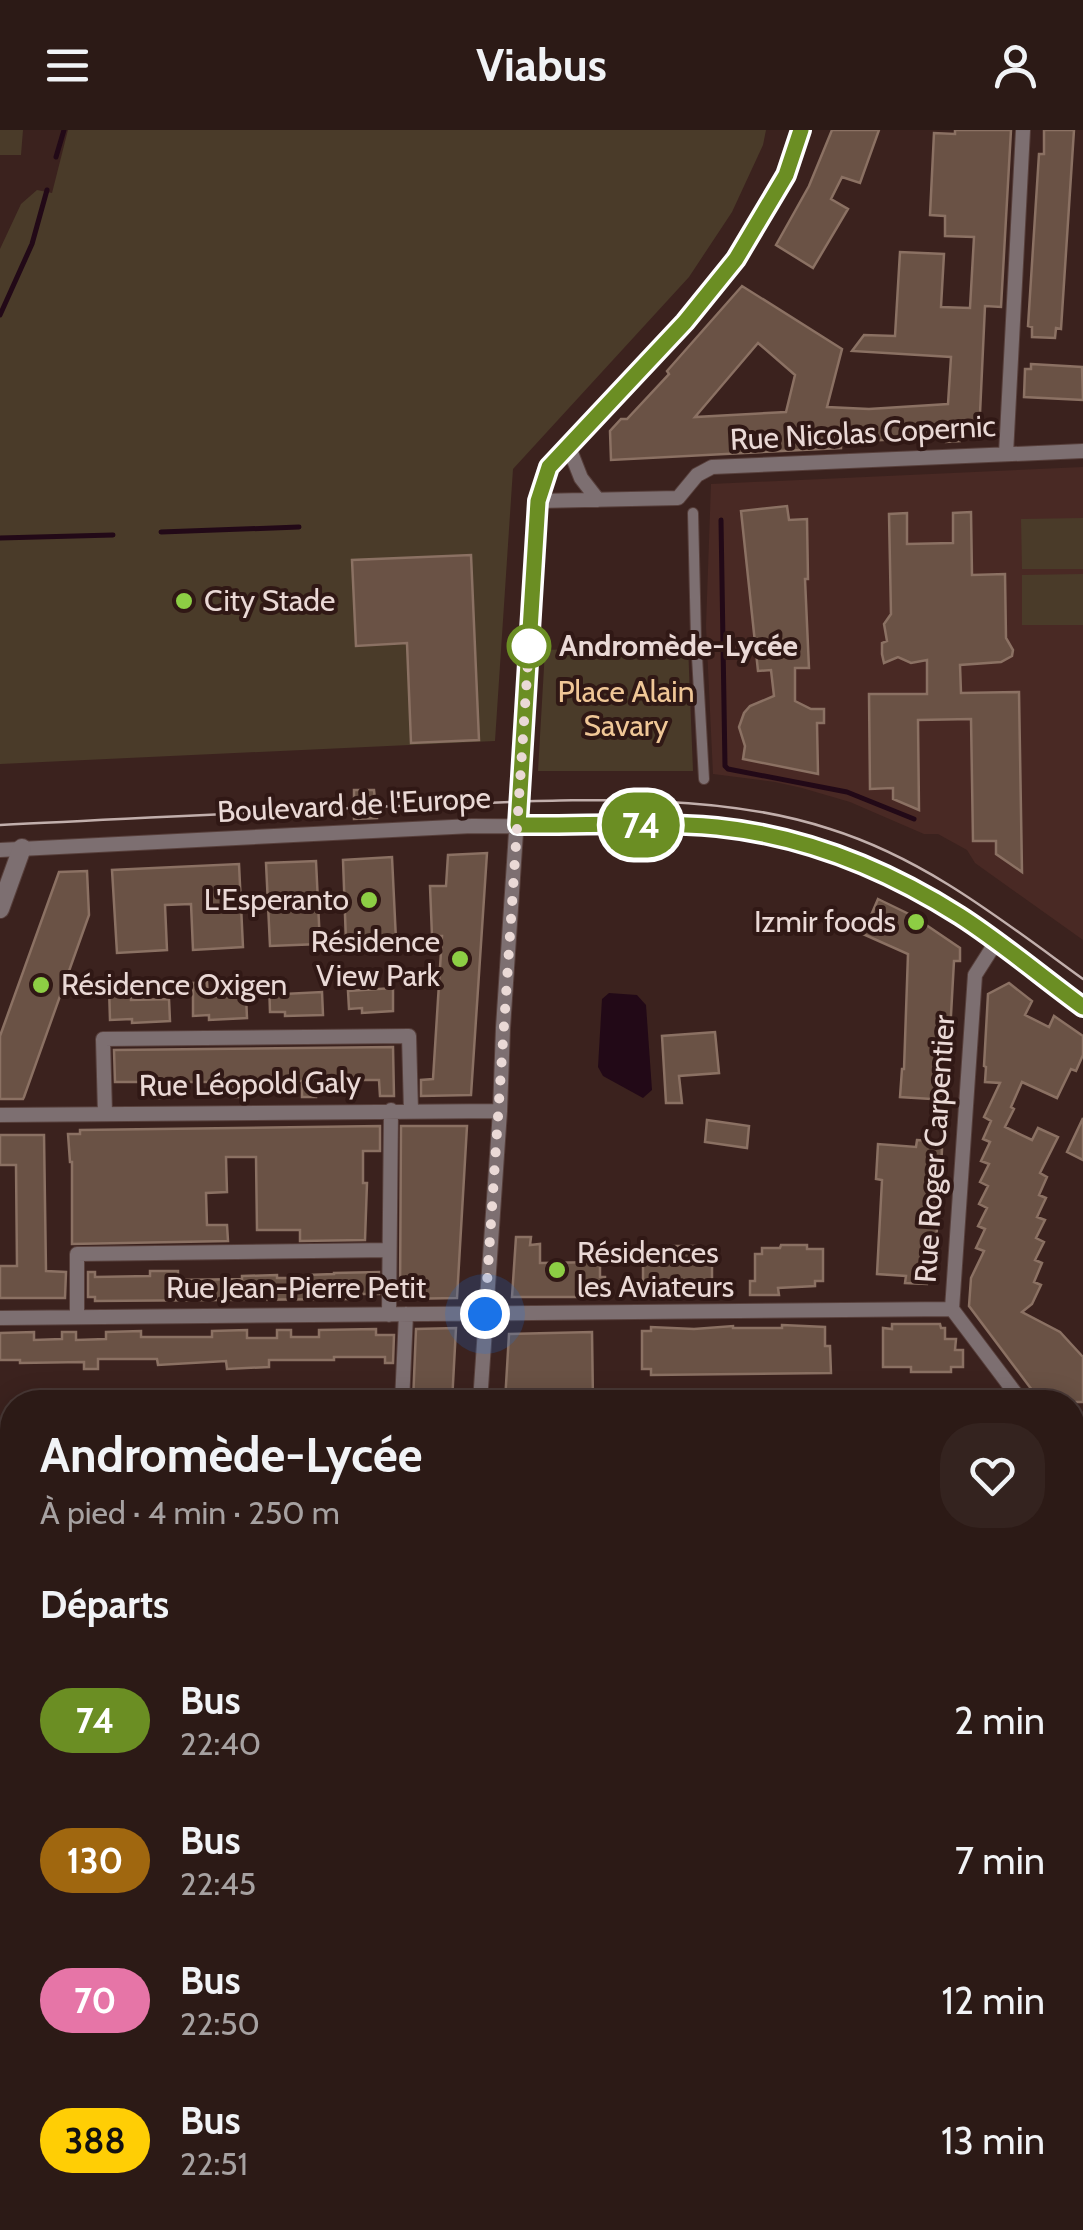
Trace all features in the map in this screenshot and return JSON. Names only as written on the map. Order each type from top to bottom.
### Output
[{"type":"street","points":[[481,1390],[538,501],[549,467],[685,322],[736,259],[786,175],[801,130]]},
{"type":"street","points":[[1006,454],[1023,130]]},
{"type":"street","points":[[568,446],[581,478],[598,500]]},
{"type":"street","name":"Rue Nicolas Copernic","points":[[538,501],[678,498],[696,475],[712,468],[1083,451]]},
{"type":"street","points":[[693,513],[704,779]]},
{"type":"street","name":"Boulevard de l'Europe","points":[[0,850],[518,825],[715,827],[786,839],[870,868],[962,917],[1083,1007]]},
{"type":"street","points":[[0,910],[22,848]]},
{"type":"street","name":"Rue Roger Carpentier","points":[[996,942],[975,975],[952,1310],[1013,1390]]},
{"type":"street","points":[[105,1114],[103,1039],[409,1036],[411,1110]]},
{"type":"street","points":[[389,1315],[391,1110]]},
{"type":"street","name":"Rue Léopold Galy","points":[[0,1114],[500,1111]]},
{"type":"street","points":[[77,1317],[77,1254],[390,1250]]},
{"type":"street","name":"Rue Jean-Pierre Petit","points":[[0,1318],[952,1310]]},
{"type":"street","points":[[403,1390],[406,1314]]},
{"type":"shaded area","points":[[1083,467],[1083,940],[975,863],[967,850],[938,834],[924,834],[850,802],[802,788],[713,774],[706,626],[711,484]]},
{"type":"shaded area","points":[[609,993],[637,995],[646,1005],[652,1090],[643,1098],[603,1076],[598,1067],[602,999]]},
{"type":"green space","points":[[0,130],[23,130],[21,155],[0,155]]},
{"type":"green space","points":[[68,130],[766,130],[732,212],[689,277],[513,469],[495,741],[0,764],[0,249],[21,204],[37,190],[52,193]]},
{"type":"green space","points":[[1083,518],[1083,569],[1022,569],[1021,519]]},
{"type":"green space","points":[[1083,574],[1083,625],[1022,625],[1022,575]]},
{"type":"green space","name":"Place Alain Savary","points":[[688,645],[693,771],[538,771],[545,650]]},
{"type":"building","points":[[832,130],[879,130],[860,183],[842,177],[831,199],[848,209],[813,268],[776,245],[809,186]]},
{"type":"building","points":[[955,130],[1011,130],[1001,307],[985,306],[979,435],[961,435],[960,441],[946,442],[946,438],[841,442],[841,448],[611,460],[610,431],[621,419],[627,419],[669,374],[667,371],[742,286],[842,349],[827,407],[869,409],[948,404],[951,357],[852,351],[864,335],[895,336],[900,252],[944,254],[941,307],[970,308],[974,237],[945,236],[945,216],[930,215],[934,133],[955,134]],"holes":[[[758,343],[795,375],[786,412],[695,417]]]},
{"type":"building","points":[[1044,130],[1074,130],[1061,329],[1056,328],[1055,338],[1032,337],[1032,327],[1028,326],[1039,154],[1044,154]]},
{"type":"building","points":[[1031,364],[1082,367],[1083,400],[1024,397],[1025,369],[1031,369]]},
{"type":"building","points":[[787,506],[789,520],[807,519],[809,668],[795,668],[795,701],[811,709],[824,709],[824,723],[817,723],[818,774],[743,759],[745,746],[739,727],[750,706],[774,696],[771,670],[758,671],[741,511]]},
{"type":"building","points":[[971,512],[972,575],[1005,574],[1006,638],[1013,650],[1012,656],[1001,662],[960,665],[961,693],[1019,692],[1022,872],[996,854],[996,841],[973,841],[971,719],[918,720],[919,810],[893,799],[893,788],[870,789],[869,694],[927,694],[927,660],[911,663],[898,657],[884,663],[882,654],[882,643],[887,641],[884,624],[891,614],[889,514],[907,513],[907,544],[953,543],[953,513]]},
{"type":"building","points":[[471,555],[479,740],[411,743],[407,643],[356,646],[352,560]]},
{"type":"building","points":[[354,790],[374,790],[377,818],[354,819]]},
{"type":"building","name":"Résidence View Park","points":[[487,853],[471,1095],[421,1096],[421,1080],[433,1079],[442,936],[432,936],[430,886],[446,886],[448,855]]},
{"type":"building","name":"L'Esperanto","points":[[392,857],[396,940],[346,942],[343,860]]},
{"type":"building","points":[[316,861],[320,944],[270,946],[266,863]]},
{"type":"building","points":[[239,864],[243,947],[193,950],[191,904],[165,905],[167,950],[117,953],[112,870]]},
{"type":"building","name":"Résidence Oxigen","points":[[87,871],[89,915],[24,1097],[0,1099],[0,1036],[59,872]]},
{"type":"building","points":[[878,899],[913,916],[960,948],[960,961],[954,961],[950,1033],[940,1033],[938,1063],[948,1063],[947,1100],[900,1097],[908,954],[863,934]]},
{"type":"building","points":[[284,979],[284,994],[322,992],[323,1015],[285,1016],[285,1012],[270,1012],[269,980]]},
{"type":"building","points":[[207,982],[208,997],[246,995],[247,1018],[209,1020],[209,1015],[193,1016],[193,983]]},
{"type":"building","points":[[1009,983],[1032,1001],[1025,1015],[1049,1027],[1054,1016],[1083,1036],[1083,1055],[1076,1071],[1071,1069],[1057,1098],[1022,1082],[1005,1127],[1032,1140],[1038,1128],[1058,1137],[1040,1173],[1047,1177],[1039,1195],[1046,1198],[1037,1217],[1045,1220],[1036,1238],[1044,1242],[1035,1260],[1042,1263],[1034,1282],[1041,1285],[1032,1304],[1022,1312],[1060,1332],[1083,1357],[1083,1390],[1032,1390],[969,1306],[971,1278],[984,1251],[976,1248],[985,1229],[978,1226],[987,1208],[979,1204],[988,1186],[980,1182],[989,1164],[981,1161],[990,1142],[983,1139],[991,1121],[984,1117],[1000,1083],[985,1082],[988,994]]},
{"type":"building","points":[[131,986],[131,1000],[169,999],[170,1021],[110,1020],[109,987]]},
{"type":"building","points":[[393,988],[393,1011],[362,1013],[362,1008],[349,1009],[348,991]]},
{"type":"building","points":[[715,1032],[719,1073],[679,1076],[682,1103],[666,1103],[662,1036]]},
{"type":"building","points":[[393,1047],[394,1096],[380,1096],[379,1080],[316,1080],[316,1097],[302,1097],[302,1081],[247,1081],[247,1097],[233,1097],[233,1082],[169,1082],[169,1098],[155,1098],[155,1082],[115,1082],[114,1050]]},
{"type":"building","points":[[1083,1118],[1083,1160],[1067,1152]]},
{"type":"building","points":[[707,1120],[749,1126],[747,1148],[705,1142]]},
{"type":"building","points":[[380,1126],[380,1151],[363,1151],[363,1183],[367,1183],[365,1240],[300,1241],[300,1230],[257,1230],[256,1157],[226,1157],[227,1192],[206,1193],[207,1225],[227,1225],[228,1241],[72,1244],[68,1134],[80,1134],[80,1130]]},
{"type":"building","points":[[401,1126],[467,1126],[457,1298],[400,1299]]},
{"type":"building","points":[[0,1135],[44,1135],[46,1271],[66,1272],[65,1298],[0,1298],[0,1266],[17,1266],[16,1165],[0,1165]]},
{"type":"building","points":[[917,1140],[941,1142],[942,1149],[939,1214],[927,1284],[905,1283],[906,1276],[877,1274],[882,1180],[876,1179],[878,1144],[916,1147]]},
{"type":"building","name":"Résidences les Aviateurs","points":[[516,1237],[531,1237],[530,1245],[540,1244],[540,1263],[600,1262],[605,1297],[512,1297]]},
{"type":"building","points":[[781,1245],[823,1249],[823,1281],[815,1281],[815,1286],[778,1288],[779,1295],[750,1295],[750,1281],[755,1281],[755,1254],[762,1254],[762,1248]]},
{"type":"building","points":[[669,1246],[712,1250],[709,1287],[667,1288],[667,1296],[639,1296],[643,1255],[651,1255],[651,1249]]},
{"type":"building","points":[[150,1271],[178,1271],[178,1280],[277,1275],[307,1278],[379,1272],[379,1294],[354,1294],[354,1299],[95,1301],[95,1297],[88,1297],[88,1272],[95,1272],[95,1277],[150,1276]]},
{"type":"building","points":[[892,1324],[940,1324],[945,1328],[945,1339],[956,1339],[955,1350],[963,1350],[963,1367],[951,1367],[951,1372],[911,1372],[911,1367],[883,1367],[883,1328],[892,1329]]},
{"type":"building","points":[[651,1327],[825,1327],[831,1373],[651,1375],[651,1369],[642,1369],[642,1331],[651,1331]]},
{"type":"building","points":[[456,1328],[453,1390],[413,1390],[416,1329]]},
{"type":"building","points":[[376,1329],[376,1335],[394,1335],[393,1363],[385,1363],[385,1357],[334,1357],[269,1360],[269,1367],[227,1369],[226,1361],[158,1365],[157,1359],[98,1359],[98,1369],[84,1369],[84,1362],[0,1360],[0,1333],[34,1332],[34,1340],[62,1339],[62,1332],[76,1332],[76,1340],[106,1339],[106,1332],[141,1331],[141,1337],[212,1337],[212,1331],[247,1330],[247,1338],[277,1338],[277,1330],[291,1330],[291,1337],[319,1337],[319,1330]]},
{"type":"building","points":[[592,1332],[593,1390],[506,1390],[509,1334]]},
{"type":"waterway","points":[[56,157],[64,130]]},
{"type":"waterway","points":[[0,315],[32,244],[47,190]]},
{"type":"waterway","points":[[721,520],[725,766],[847,792],[914,819]]},
{"type":"waterway","points":[[161,532],[299,527]]},
{"type":"waterway","points":[[0,538],[113,535]]},
{"type":"tram line","points":[[0,825],[548,801],[644,801],[740,808],[830,829],[899,857],[962,894],[1083,979]]},
{"type":"bus line","name":"74","points":[[801,130],[786,175],[736,259],[685,322],[549,467],[542,484],[518,825],[715,827],[829,851],[962,917],[1083,1007]]},
{"type":"place","name":"City Stade","points":[[184,601]]},
{"type":"place","name":"Andromède-Lycée","points":[[529,646]]},
{"type":"place","name":"L'Esperanto","points":[[369,900]]},
{"type":"place","name":"Izmir foods","points":[[916,922]]},
{"type":"place","name":"Résidence View Park","points":[[460,959]]},
{"type":"place","name":"Résidence Oxigen","points":[[41,985]]},
{"type":"place","name":"Résidences les Aviateurs","points":[[557,1270]]},
{"type":"route","points":[[485,1314],[529,646]]}]
